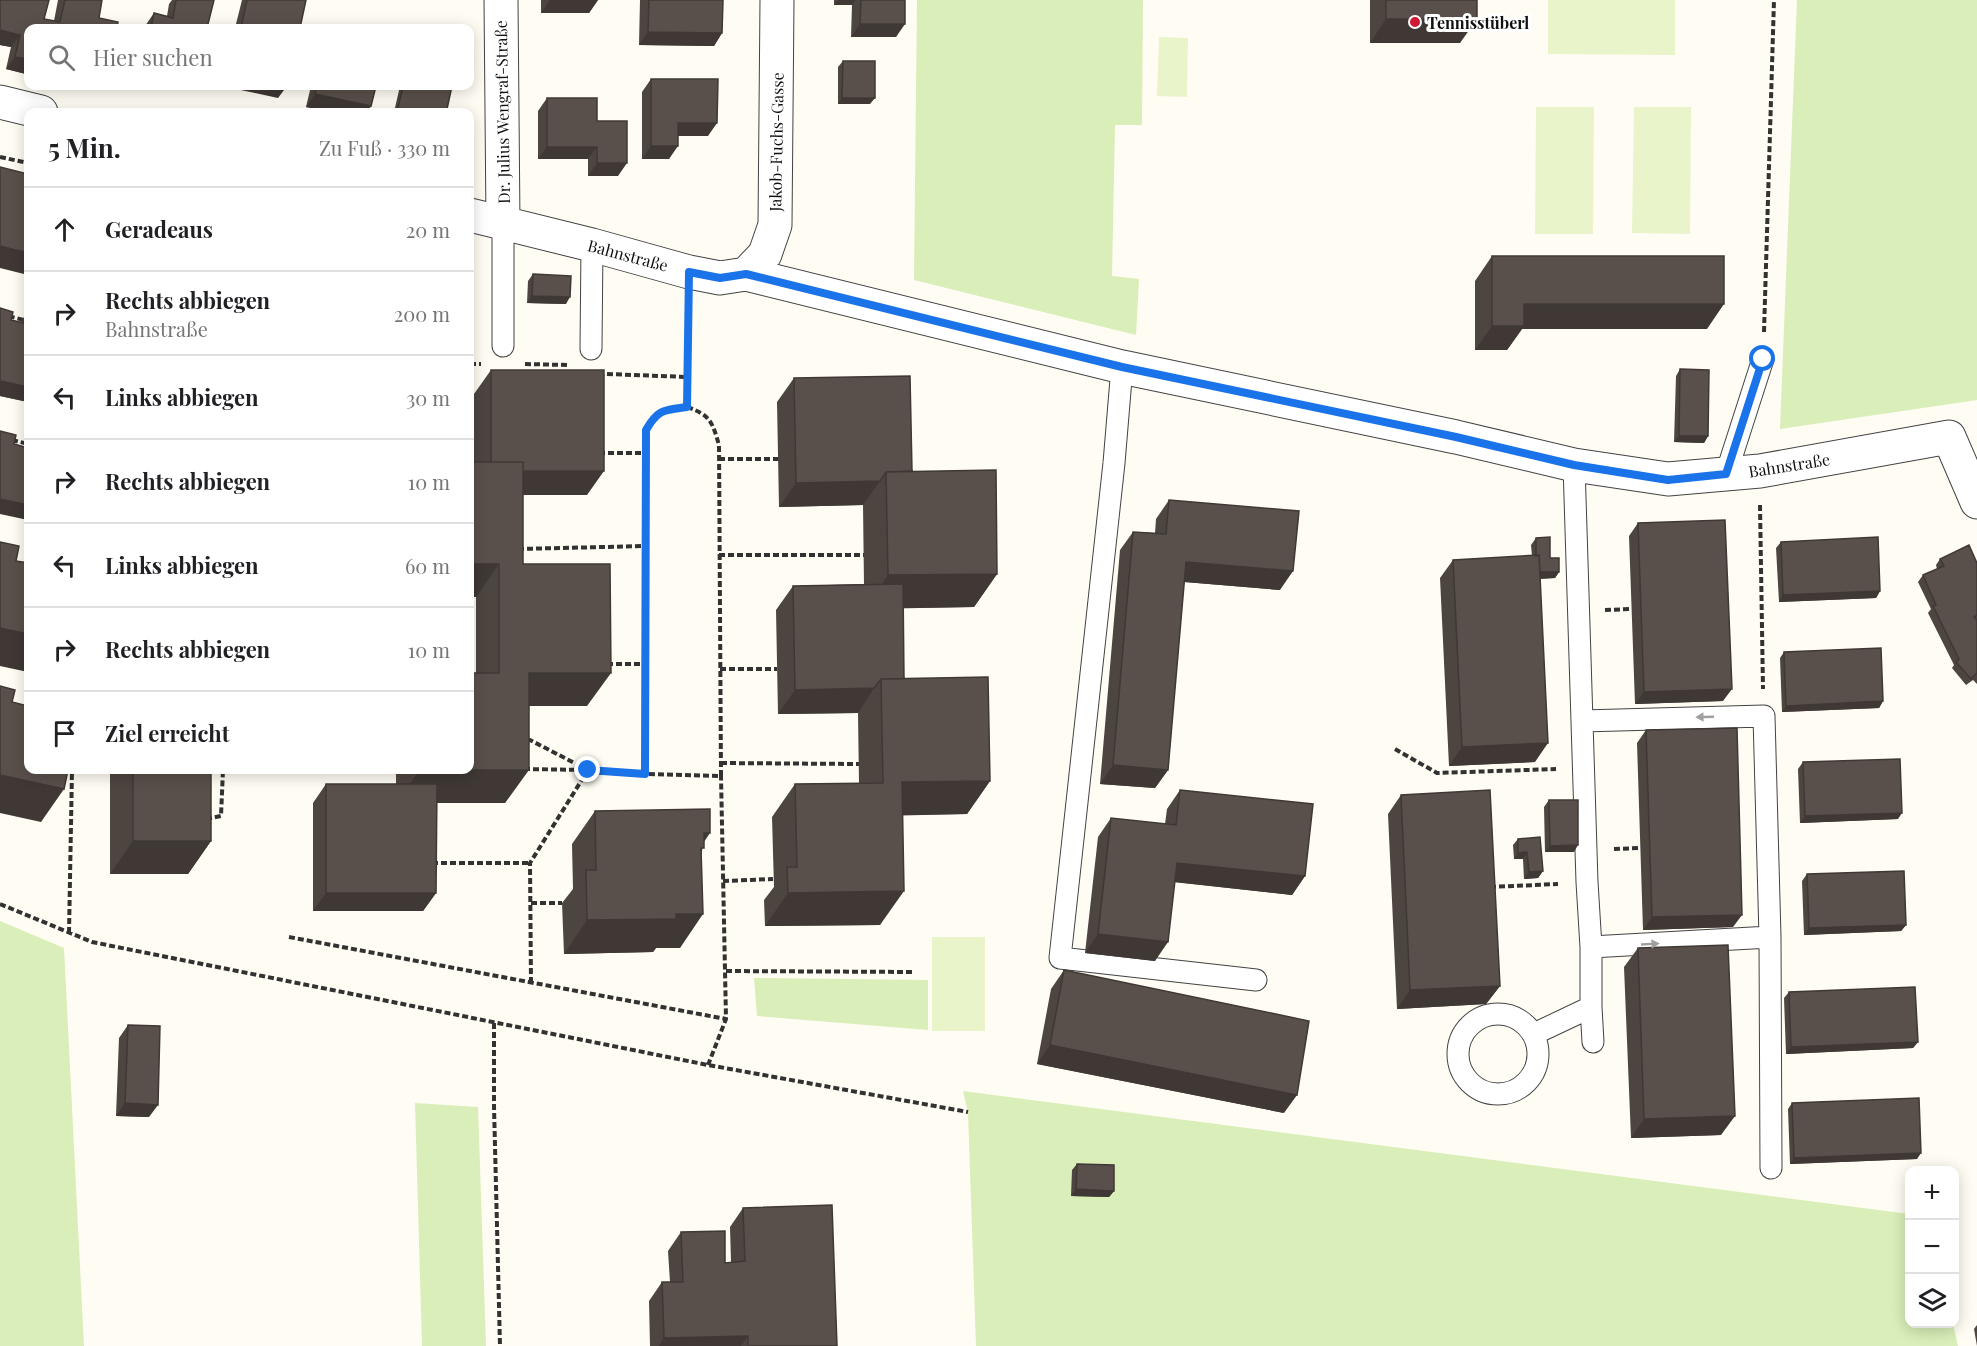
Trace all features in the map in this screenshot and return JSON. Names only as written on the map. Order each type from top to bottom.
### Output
[{"type":"street","name":"Dr. Julius Wengraf-Straße","points":[[501,0],[503,223]]},
{"type":"street","name":"Jakob-Fuchs-Gasse","points":[[746,274],[765,254],[775,225],[777,0]]},
{"type":"street","points":[[0,102],[25,108]]},
{"type":"street","name":"Bahnstraße","points":[[474,216],[689,272],[720,278],[746,274],[1141,365],[1456,429],[1574,465],[1668,480],[1760,471],[1949,437],[1977,502]]},
{"type":"lane","points":[[503,223],[503,346]]},
{"type":"lane","points":[[591,349],[592,245]]},
{"type":"lane","points":[[1726,474],[1763,359]]},
{"type":"lane","points":[[1141,365],[1113,475],[1060,958],[1256,980]]},
{"type":"lane","points":[[1574,465],[1587,882],[1592,947],[1593,1042]]},
{"type":"lane","points":[[1582,721],[1764,716],[1770,937],[1772,1168]]},
{"type":"lane","points":[[1592,947],[1770,937]]},
{"type":"lane","points":[[1534,1034],[1592,1007]]},
{"type":"path","points":[[1763,359],[1774,0]]},
{"type":"path","points":[[0,157],[24,162]]},
{"type":"path","points":[[687,407],[689,272]]},
{"type":"path","points":[[0,314],[24,320]]},
{"type":"path","points":[[645,774],[646,430],[654,416],[666,410],[687,407],[701,412],[712,422],[719,445],[721,776],[726,1019],[708,1065]]},
{"type":"path","points":[[9,440],[24,443]]},
{"type":"path","points":[[596,453],[646,453]]},
{"type":"path","points":[[719,459],[778,459]]},
{"type":"path","points":[[1760,471],[1764,716]]},
{"type":"path","points":[[511,549],[646,546]]},
{"type":"path","points":[[719,555],[864,555]]},
{"type":"path","points":[[599,664],[645,664]]},
{"type":"path","points":[[720,669],[777,669]]},
{"type":"path","points":[[522,741],[530,740],[588,770]]},
{"type":"path","points":[[1395,749],[1437,773],[1584,768]]},
{"type":"path","points":[[721,763],[859,764]]},
{"type":"path","points":[[517,769],[721,776]]},
{"type":"path","points":[[531,983],[530,863],[588,770]]},
{"type":"path","points":[[69,933],[72,774]]},
{"type":"path","points":[[199,820],[221,816],[223,774]]},
{"type":"path","points":[[423,863],[530,863]]},
{"type":"path","points":[[723,881],[773,879]]},
{"type":"path","points":[[1480,888],[1587,882]]},
{"type":"path","points":[[531,903],[562,903]]},
{"type":"path","points":[[0,904],[92,942],[708,1065],[968,1112]]},
{"type":"path","points":[[289,937],[726,1019]]},
{"type":"path","points":[[726,971],[914,972]]},
{"type":"path","points":[[494,1023],[500,1346]]},
{"type":"green space","points":[[917,0],[1143,0],[1142,125],[1115,125],[1112,276],[1139,279],[1136,335],[914,280]]},
{"type":"green space","points":[[1548,0],[1675,0],[1675,55],[1548,54]]},
{"type":"green space","points":[[1797,0],[1977,0],[1977,400],[1780,429]]},
{"type":"green space","points":[[1159,37],[1188,38],[1187,97],[1157,96]]},
{"type":"green space","points":[[1536,107],[1594,107],[1593,234],[1535,234]]},
{"type":"green space","points":[[1634,107],[1691,107],[1690,234],[1632,233]]},
{"type":"green space","points":[[0,921],[64,948],[84,1346],[0,1346]]},
{"type":"green space","points":[[932,937],[985,937],[985,1031],[932,1031]]},
{"type":"green space","points":[[754,978],[928,980],[928,1030],[757,1016]]},
{"type":"green space","points":[[963,1091],[1905,1213],[1905,1328],[1954,1328],[1958,1346],[976,1346],[968,1112]]},
{"type":"green space","points":[[415,1103],[478,1107],[486,1346],[422,1346]]},
{"type":"building","points":[[0,0],[49,0],[44,19],[60,22],[65,0],[102,0],[99,18],[118,22],[118,24],[24,24],[24,58],[15,57],[20,35],[0,30]]},
{"type":"building","points":[[176,0],[214,0],[208,24],[152,24],[154,13],[173,18]]},
{"type":"building","points":[[247,0],[306,0],[301,24],[242,24]]},
{"type":"building","points":[[649,0],[723,0],[722,33],[648,32]]},
{"type":"building","points":[[861,0],[905,0],[905,24],[860,24]]},
{"type":"building","points":[[1386,0],[1477,0],[1477,19],[1386,19]]},
{"type":"building","points":[[843,61],[875,61],[875,98],[842,98]]},
{"type":"building","points":[[651,79],[718,79],[717,123],[678,123],[678,146],[651,146]]},
{"type":"building","points":[[316,90],[375,90],[371,106],[315,94]]},
{"type":"building","points":[[402,90],[451,90],[447,108],[398,108]]},
{"type":"building","points":[[547,98],[597,98],[597,121],[627,121],[627,163],[597,163],[597,147],[547,147]]},
{"type":"building","points":[[0,167],[24,173],[24,252],[0,246]]},
{"type":"building","points":[[1492,256],[1724,256],[1724,304],[1524,304],[1524,326],[1492,326]]},
{"type":"building","points":[[533,274],[571,276],[570,297],[532,296]]},
{"type":"building","points":[[0,308],[13,312],[11,320],[24,323],[24,386],[0,381]]},
{"type":"building","points":[[1680,369],[1709,370],[1708,436],[1679,436]]},
{"type":"building","points":[[491,370],[604,370],[604,471],[523,471],[523,462],[491,462]]},
{"type":"building","points":[[910,376],[912,471],[886,472],[880,481],[796,483],[794,378]]},
{"type":"building","points":[[0,431],[16,435],[14,444],[24,447],[24,504],[0,499]]},
{"type":"building","points":[[474,462],[523,462],[523,564],[610,564],[611,673],[529,673],[529,770],[474,770],[474,673],[499,673],[499,564],[474,564]]},
{"type":"building","points":[[996,470],[997,574],[888,575],[886,472]]},
{"type":"building","points":[[1169,500],[1299,511],[1293,571],[1186,562],[1168,770],[1113,765],[1133,532],[1166,534]]},
{"type":"building","points":[[1725,520],[1732,689],[1644,692],[1638,523]]},
{"type":"building","points":[[1550,537],[1550,558],[1559,558],[1559,572],[1540,572],[1539,555],[1536,556],[1536,538]]},
{"type":"building","points":[[1878,537],[1880,591],[1783,595],[1781,542]]},
{"type":"building","points":[[0,542],[19,546],[16,561],[24,562],[24,633],[0,628]]},
{"type":"building","points":[[1969,545],[1977,563],[1977,615],[1974,617],[1977,620],[1977,673],[1971,679],[1956,662],[1959,659],[1933,606],[1936,605],[1923,575],[1944,566],[1940,559]]},
{"type":"building","points":[[1539,555],[1548,743],[1462,747],[1453,560]]},
{"type":"building","points":[[903,584],[904,679],[881,679],[874,688],[795,690],[793,586]]},
{"type":"building","points":[[1881,648],[1883,701],[1786,706],[1784,652]]},
{"type":"building","points":[[988,677],[990,781],[902,782],[904,891],[788,893],[787,867],[797,867],[795,784],[883,783],[881,679]]},
{"type":"building","points":[[0,686],[15,690],[12,702],[24,705],[24,774],[67,774],[64,789],[0,775]]},
{"type":"building","points":[[1737,728],[1742,915],[1652,917],[1646,730]]},
{"type":"building","points":[[1900,759],[1902,813],[1805,816],[1803,762]]},
{"type":"building","points":[[133,774],[211,774],[211,841],[133,841]]},
{"type":"building","points":[[326,784],[437,784],[436,893],[326,893]]},
{"type":"building","points":[[1180,790],[1313,804],[1305,876],[1177,863],[1168,942],[1098,934],[1111,818],[1176,825]]},
{"type":"building","points":[[1490,790],[1500,986],[1410,990],[1401,795]]},
{"type":"building","points":[[1549,800],[1578,800],[1578,845],[1550,846]]},
{"type":"building","points":[[710,809],[710,833],[704,833],[704,848],[701,848],[703,914],[676,914],[676,919],[587,920],[586,870],[596,870],[595,811]]},
{"type":"building","points":[[1540,837],[1543,871],[1529,872],[1527,852],[1518,853],[1518,839]]},
{"type":"building","points":[[1904,871],[1906,925],[1809,928],[1807,874]]},
{"type":"building","points":[[1728,945],[1735,1116],[1644,1119],[1638,948]]},
{"type":"building","points":[[1064,970],[1309,1021],[1297,1095],[1050,1045]]},
{"type":"building","points":[[1915,987],[1918,1042],[1791,1047],[1789,992]]},
{"type":"building","points":[[128,1025],[160,1026],[158,1105],[125,1103]]},
{"type":"building","points":[[1919,1098],[1921,1153],[1794,1158],[1792,1103]]},
{"type":"building","points":[[1077,1164],[1114,1165],[1114,1191],[1076,1189]]},
{"type":"building","points":[[832,1205],[837,1346],[748,1346],[748,1336],[664,1338],[662,1282],[683,1282],[681,1232],[725,1231],[725,1263],[745,1261],[743,1208]]},
{"type":"place","name":"Tennisstüberl","points":[[1415,22]]},
{"type":"route","points":[[588,770],[645,774],[646,430],[654,416],[666,410],[687,407],[689,272],[720,278],[746,274],[1122,367],[1456,437],[1574,465],[1668,480],[1726,474],[1763,359]]}]
